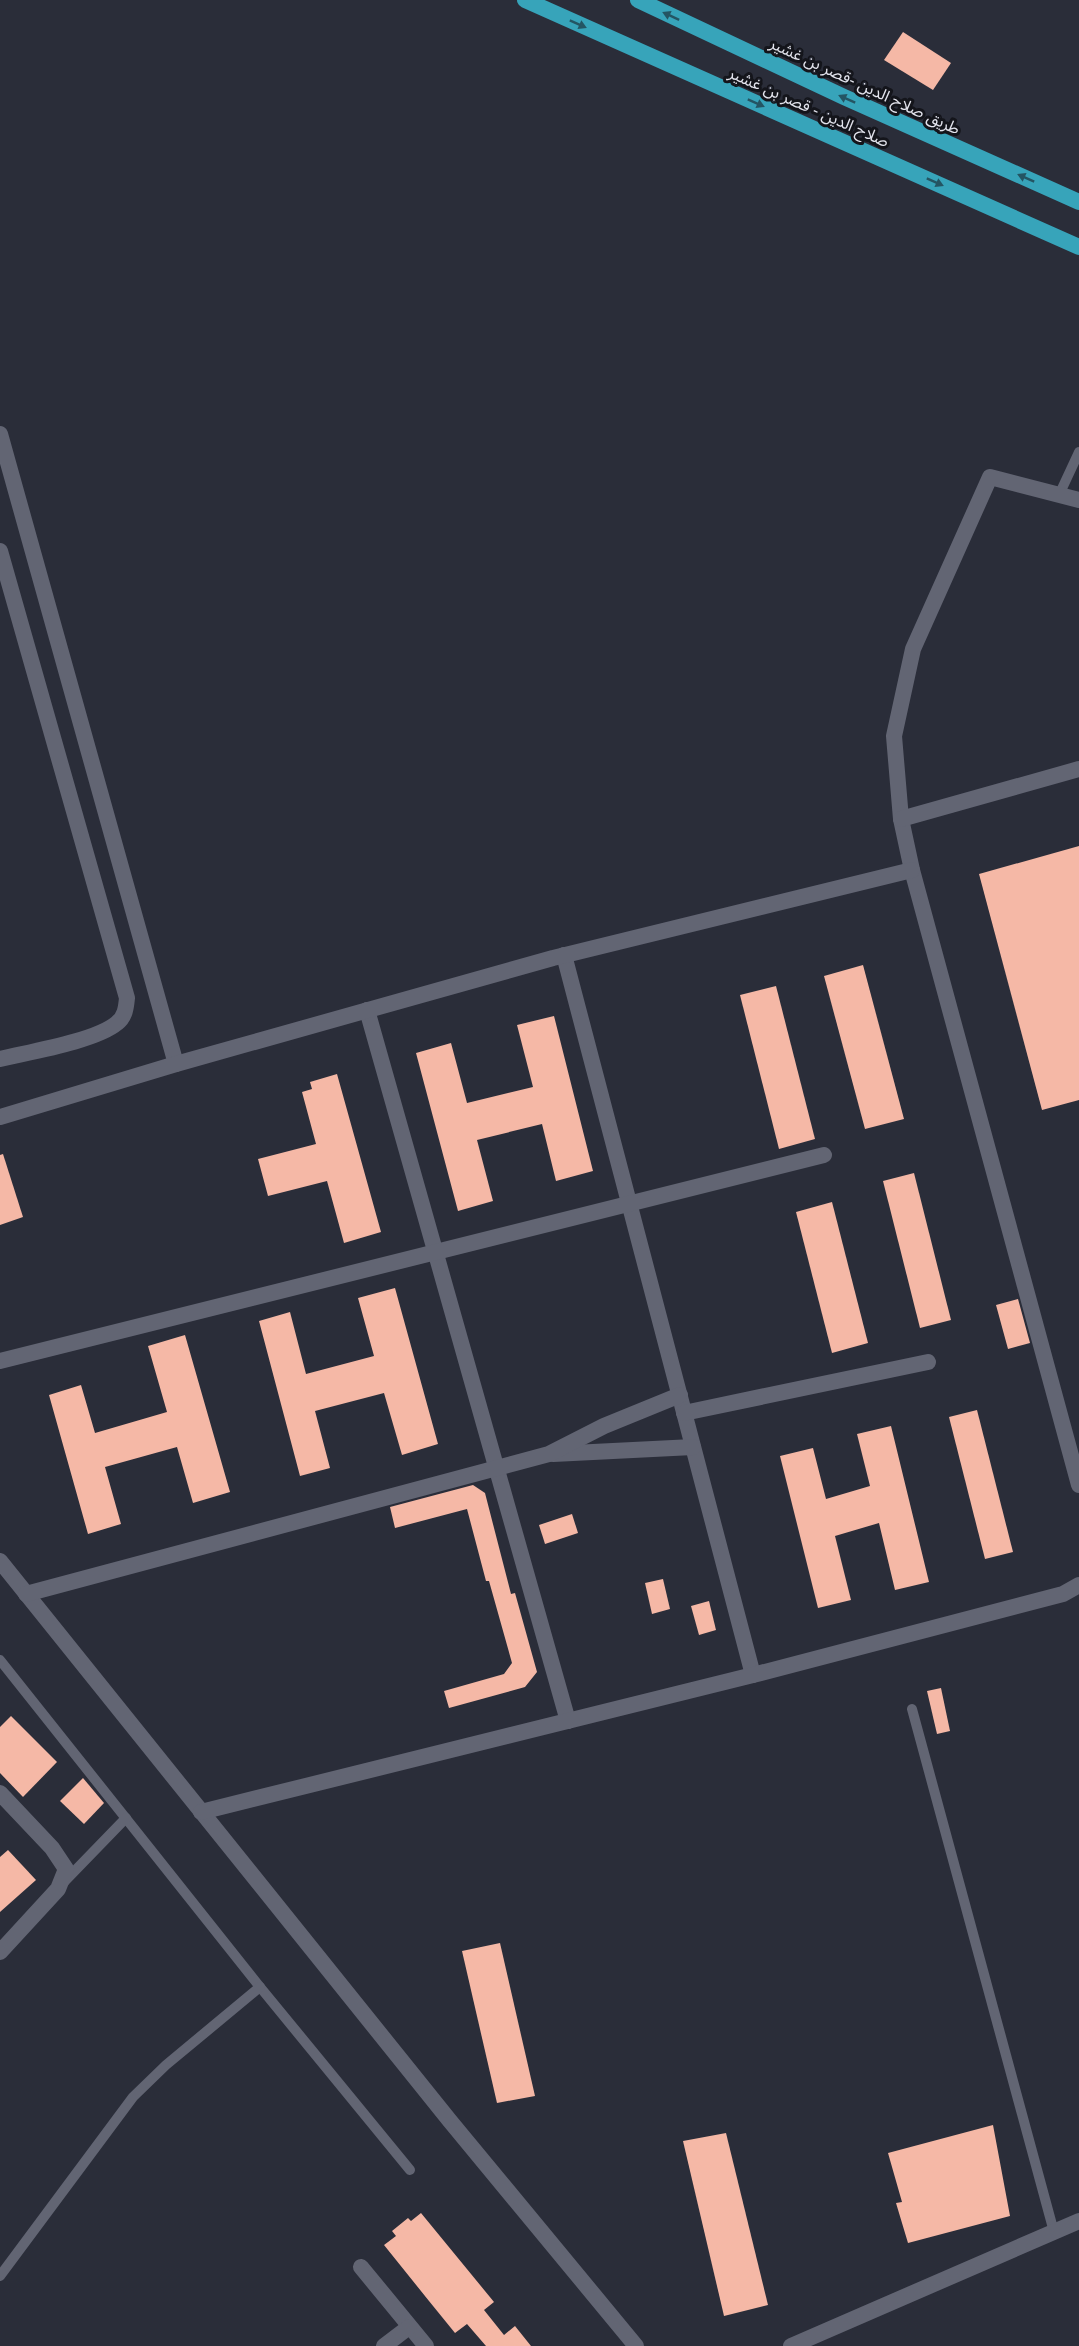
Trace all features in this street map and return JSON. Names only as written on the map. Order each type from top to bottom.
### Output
[{"type":"highway","name":"صلاح الدين - قصر بن غشير","points":[[525,0],[1079,247]]},
{"type":"highway","name":"طريق صلاح الدين -قصر بن غشير","points":[[638,0],[844,97],[1079,202]]},
{"type":"street","points":[[0,434],[176,1064]]},
{"type":"street","points":[[1079,500],[990,477],[913,649],[894,736],[901,819],[912,870],[1079,1485]]},
{"type":"street","points":[[0,551],[127,998],[126,1011],[115,1025],[77,1041],[0,1059]]},
{"type":"street","points":[[901,819],[1079,769]]},
{"type":"street","points":[[0,1117],[176,1064],[564,955],[912,870]]},
{"type":"street","points":[[564,955],[753,1675]]},
{"type":"street","points":[[367,1010],[568,1721]]},
{"type":"street","points":[[0,1361],[824,1155]]},
{"type":"street","points":[[684,1413],[928,1362]]},
{"type":"street","points":[[549,1454],[604,1426],[680,1395]]},
{"type":"street","points":[[26,1594],[549,1454],[693,1447]]},
{"type":"street","points":[[0,1561],[450,2121],[636,2346]]},
{"type":"street","points":[[201,1812],[753,1675],[1064,1594],[1079,1585]]},
{"type":"street","points":[[0,1793],[52,1848],[66,1869],[58,1888],[0,1952]]},
{"type":"street","points":[[791,2346],[1079,2221]]},
{"type":"street","points":[[361,2267],[426,2346]]},
{"type":"street","points":[[384,2346],[409,2326]]},
{"type":"lane","points":[[1059,495],[1079,452]]},
{"type":"lane","points":[[0,1660],[410,2170]]},
{"type":"lane","points":[[912,1709],[1054,2232]]},
{"type":"lane","points":[[58,1888],[126,1818]]},
{"type":"lane","points":[[0,2276],[133,2097],[166,2065],[260,1986]]},
{"type":"building","points":[[903,32],[951,63],[933,90],[884,60]]},
{"type":"building","points":[[1079,846],[1079,1100],[1042,1110],[979,874]]},
{"type":"building","points":[[863,965],[904,1119],[865,1129],[824,976]]},
{"type":"building","points":[[776,986],[815,1139],[779,1149],[740,995]]},
{"type":"building","points":[[554,1016],[593,1171],[556,1181],[542,1124],[477,1140],[493,1201],[458,1211],[416,1053],[451,1043],[467,1103],[533,1087],[517,1025]]},
{"type":"building","points":[[337,1074],[381,1232],[344,1243],[327,1181],[268,1196],[258,1159],[316,1144],[302,1092],[312,1089],[310,1082]]},
{"type":"building","points":[[3,1154],[23,1217],[0,1225],[0,1155]]},
{"type":"building","points":[[914,1173],[951,1320],[920,1328],[883,1181]]},
{"type":"building","points":[[832,1202],[868,1343],[832,1353],[796,1212]]},
{"type":"building","points":[[395,1288],[438,1444],[402,1455],[384,1393],[315,1411],[330,1468],[300,1476],[259,1321],[290,1312],[306,1374],[374,1356],[358,1298]]},
{"type":"building","points":[[1018,1299],[1030,1343],[1008,1349],[996,1305]]},
{"type":"building","points":[[185,1335],[230,1492],[193,1503],[177,1447],[105,1467],[121,1524],[88,1534],[49,1395],[81,1385],[95,1433],[167,1412],[148,1346]]},
{"type":"building","points":[[977,1410],[1013,1552],[985,1559],[949,1417]]},
{"type":"building","points":[[891,1426],[929,1582],[895,1590],[879,1523],[835,1536],[851,1600],[818,1608],[780,1456],[813,1448],[826,1499],[870,1486],[857,1434]]},
{"type":"building","points":[[473,1485],[485,1493],[511,1594],[515,1593],[537,1672],[525,1687],[449,1708],[444,1691],[504,1674],[512,1663],[489,1581],[486,1581],[467,1509],[395,1528],[390,1507]]},
{"type":"building","points":[[572,1514],[578,1533],[545,1544],[539,1525]]},
{"type":"building","points":[[663,1579],[670,1609],[652,1614],[645,1583]]},
{"type":"building","points":[[709,1601],[716,1630],[699,1635],[691,1606]]},
{"type":"building","points":[[941,1688],[950,1731],[937,1734],[927,1691]]},
{"type":"building","points":[[11,1716],[57,1762],[23,1797],[0,1773],[0,1727]]},
{"type":"building","points":[[83,1778],[104,1803],[84,1824],[60,1801]]},
{"type":"building","points":[[8,1850],[36,1880],[0,1912],[0,1857]]},
{"type":"building","points":[[500,1943],[535,2096],[497,2103],[462,1951]]},
{"type":"building","points":[[993,2125],[1010,2216],[908,2243],[896,2203],[902,2202],[888,2153]]},
{"type":"building","points":[[726,2133],[768,2305],[724,2316],[683,2141]]},
{"type":"building","points":[[421,2213],[494,2302],[484,2310],[504,2335],[515,2326],[531,2346],[486,2346],[467,2324],[455,2333],[384,2245],[396,2236],[392,2231],[408,2218],[411,2221]]}]
